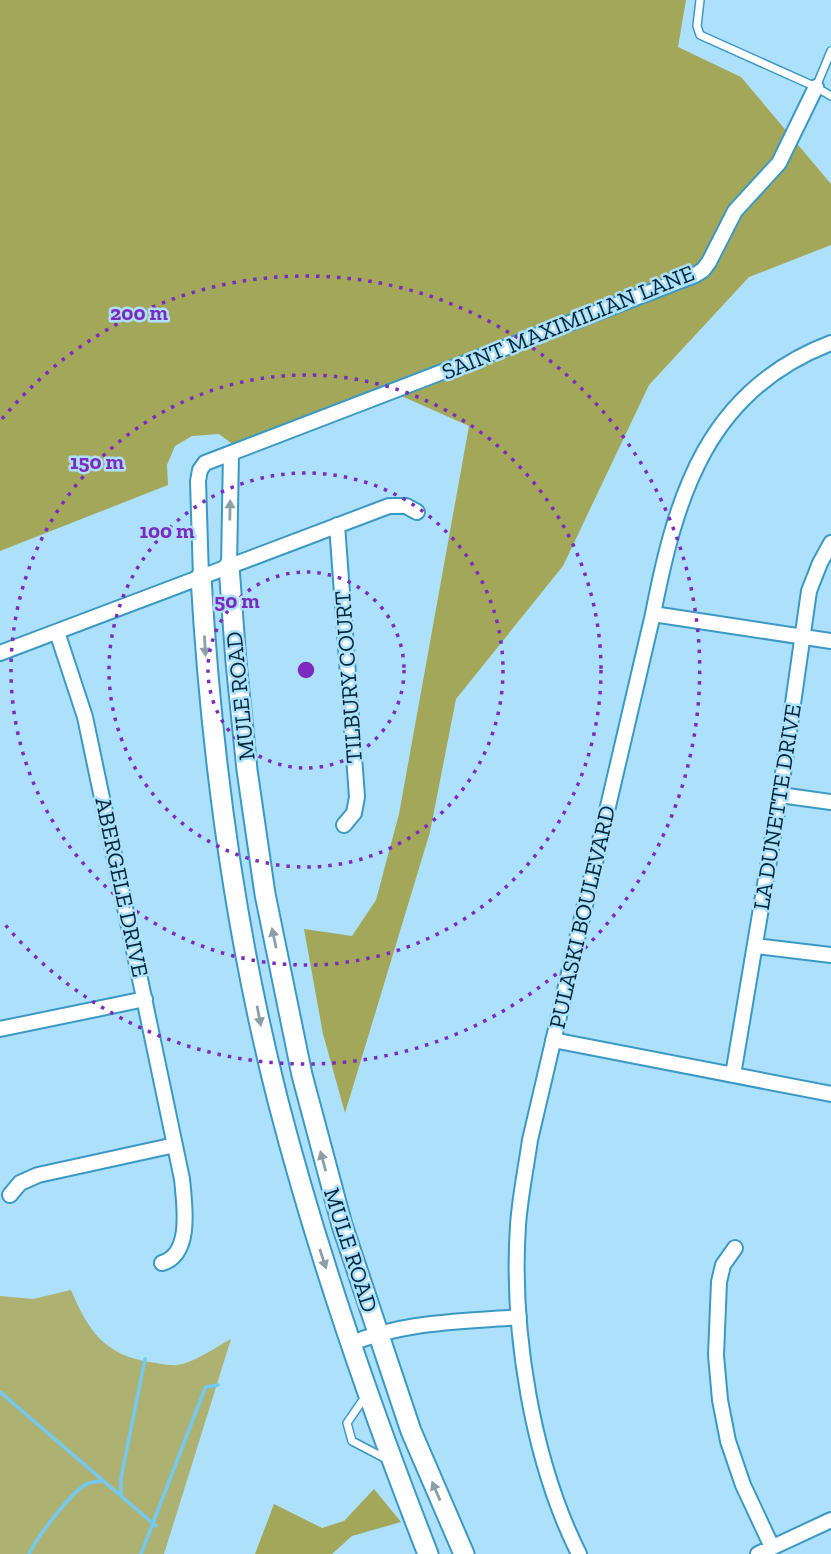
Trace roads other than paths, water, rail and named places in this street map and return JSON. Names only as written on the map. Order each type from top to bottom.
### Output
[{"type":"main road","name":"MULE ROAD","points":[[229,566],[246,756],[265,894],[315,1129],[342,1225],[411,1432],[464,1554]]},
{"type":"main road","name":"MULE ROAD","points":[[201,577],[206,664],[217,769],[240,917],[278,1102],[350,1344],[428,1554]]},
{"type":"street","name":"SAINT MAXIMILIAN LANE","points":[[231,453],[703,270],[735,211],[779,163],[816,87]]},
{"type":"street","name":"PULASKI BOULEVARD","points":[[579,1554],[550,1485],[534,1430],[519,1317],[518,1226],[530,1140],[653,614],[666,547],[686,486],[704,450],[725,421],[767,379],[801,356],[831,343]]},
{"type":"street","name":"MULE ROAD","points":[[201,577],[199,474],[205,463],[231,453],[229,566]]},
{"type":"street","points":[[0,653],[389,506],[407,506],[417,512]]},
{"type":"street","name":"TILBURY COURT","points":[[337,525],[357,797],[354,813],[344,825]]},
{"type":"street","name":"LA DUNETTE DRIVE","points":[[733,1075],[780,795],[809,591],[831,543]]},
{"type":"street","points":[[653,614],[831,641]]},
{"type":"street","name":"ABERGELE DRIVE","points":[[57,632],[85,716],[184,1197],[184,1225],[179,1249],[175,1256],[162,1263]]},
{"type":"street","points":[[780,795],[831,802]]},
{"type":"street","points":[[756,946],[831,955]]},
{"type":"street","points":[[0,1029],[145,999]]},
{"type":"street","points":[[553,1040],[831,1094]]},
{"type":"street","points":[[10,1195],[20,1182],[38,1175],[175,1145]]},
{"type":"street","points":[[735,1248],[723,1265],[719,1282],[716,1355],[720,1400],[728,1441],[765,1551],[831,1520]]},
{"type":"street","points":[[350,1344],[378,1332],[408,1326],[519,1317]]},
{"type":"lane","points":[[700,0],[697,26],[700,35],[831,96]]},
{"type":"lane","points":[[816,87],[831,51]]},
{"type":"lane","points":[[367,1393],[347,1423],[352,1441],[392,1462]]},
{"type":"waterway","points":[[121,1495],[121,1478],[145,1359]]},
{"type":"waterway","points":[[141,1554],[204,1391],[206,1387],[218,1385]]},
{"type":"waterway","points":[[0,1392],[156,1526]]},
{"type":"waterway","points":[[29,1554],[46,1527],[78,1490],[85,1485],[101,1481]]}]
